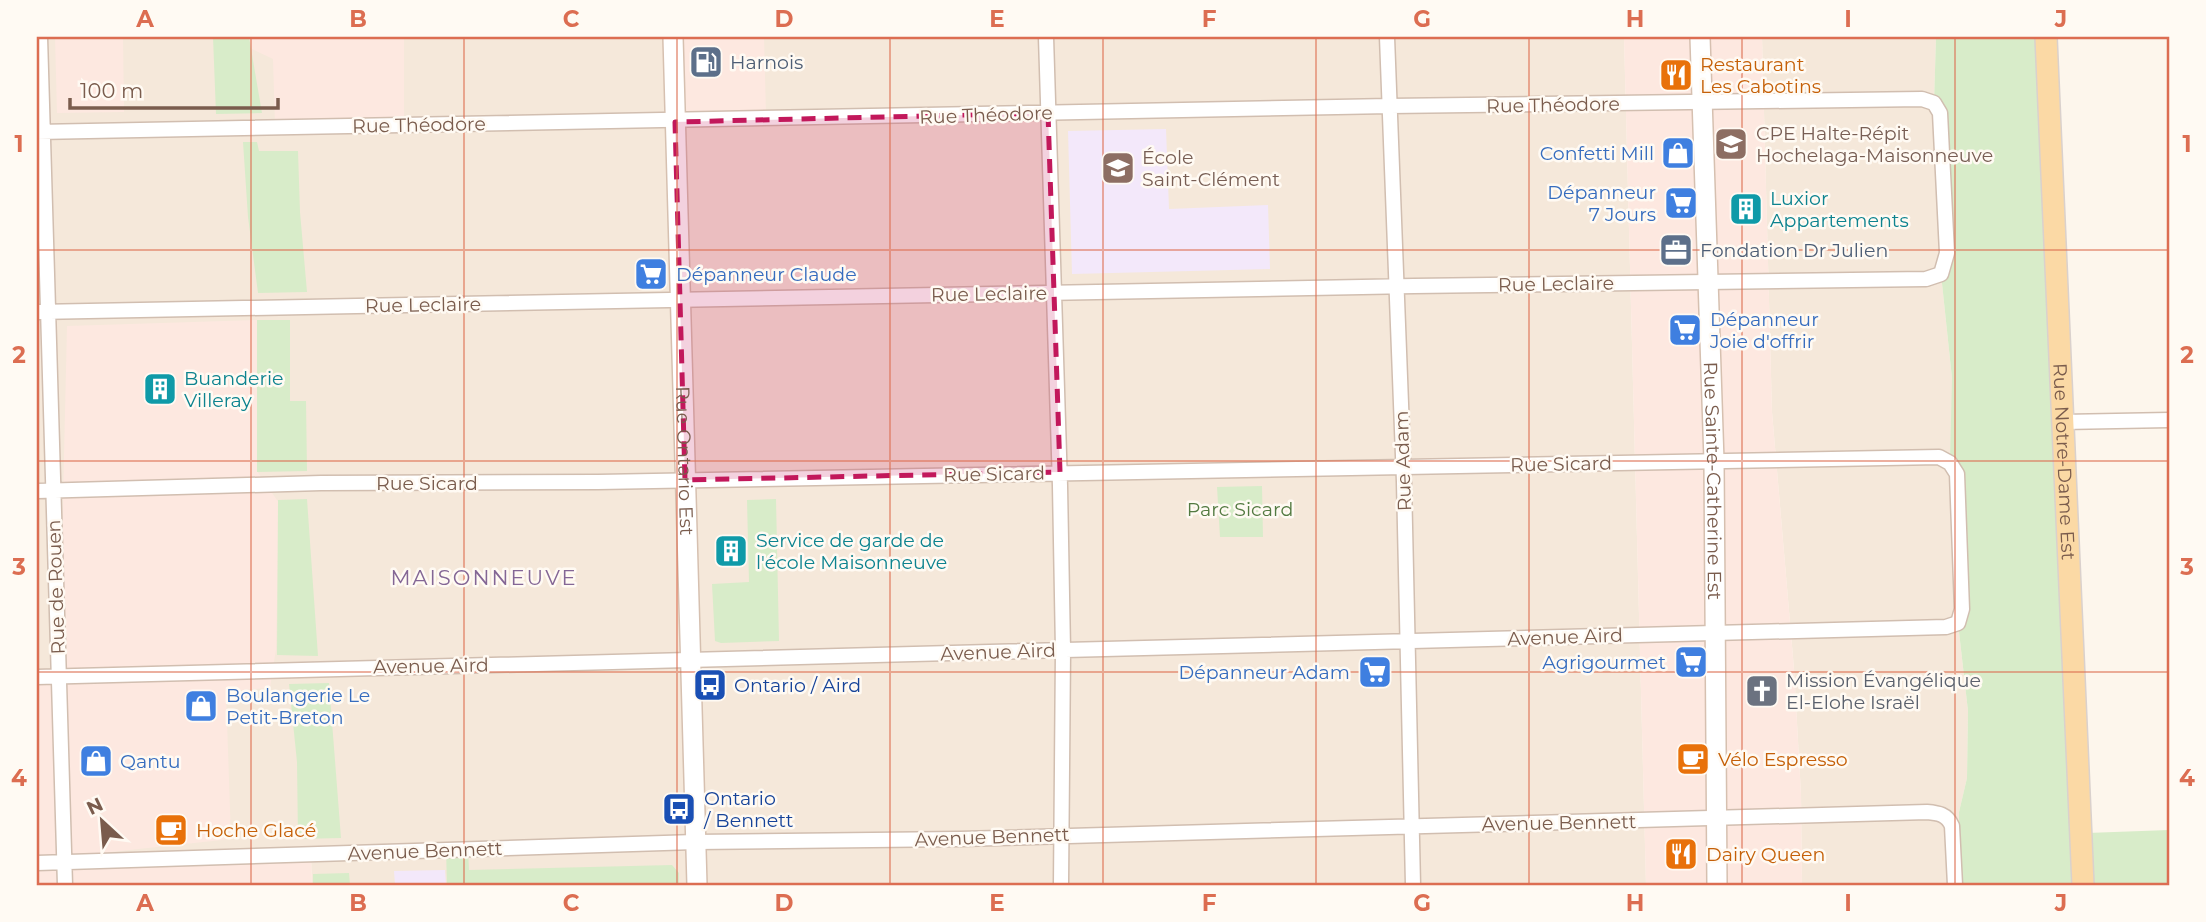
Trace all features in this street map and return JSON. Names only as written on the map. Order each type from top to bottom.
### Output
[{"type":"main road","name":"Rue Ontario Est","points":[[673,37],[697,885]]},
{"type":"main road","name":"Rue Sainte-Catherine Est","points":[[1700,37],[1714,461],[1717,885]]},
{"type":"main road","name":"Rue Notre-Dame Est","points":[[2046,37],[2083,885]]},
{"type":"street","name":"Rue de Rouen","points":[[40,37],[42,312],[54,491],[65,885]]},
{"type":"street","points":[[1046,37],[1060,472],[1063,650],[1061,885]]},
{"type":"street","name":"Rue Adam","points":[[1387,37],[1409,641],[1413,885]]},
{"type":"street","name":"Rue Théodore","points":[[40,132],[675,122],[1390,106],[1702,104],[1922,99],[1934,103],[1940,113],[1947,254],[1941,274]]},
{"type":"street","name":"Rue Leclaire","points":[[42,312],[1397,286],[1926,279],[1941,274]]},
{"type":"street","points":[[2063,422],[2169,420]]},
{"type":"street","name":"Rue Sicard","points":[[37,491],[1939,457],[1950,463],[1956,474],[1962,609],[1958,623]]},
{"type":"street","name":"Avenue Aird","points":[[37,677],[1946,628],[1958,623]]},
{"type":"street","name":"Avenue Bennett","points":[[37,863],[695,842],[960,839],[1927,811],[1946,817],[1952,826],[1955,885]]},
{"type":"highlighted area","points":[[1048,113],[1060,472],[685,480],[675,122]]},
{"type":"shaded area","points":[[37,37],[1624,37],[1646,885],[312,885],[311,858],[37,863]]},
{"type":"shaded area","points":[[55,37],[123,37],[124,112],[57,113]]},
{"type":"shaded area","points":[[249,37],[404,37],[404,122],[275,125],[273,59],[252,49]]},
{"type":"shaded area","points":[[678,37],[764,37],[766,114],[679,117]]},
{"type":"shaded area","points":[[1624,37],[1762,37],[1772,412],[1794,669],[1801,794],[1802,885],[1646,885]]},
{"type":"shaded area","points":[[1762,37],[1936,37],[1934,103],[1941,274],[1952,378],[1958,623],[1968,711],[1967,778],[1959,812],[1959,885],[1802,885],[1801,794],[1794,669],[1772,412]]},
{"type":"shaded area","name":"École Saint-Clément","points":[[1166,129],[1169,209],[1268,205],[1270,269],[1072,274],[1068,131]]},
{"type":"shaded area","points":[[257,320],[257,471],[279,503],[276,649],[270,688],[226,691],[231,839],[37,860],[37,677],[59,676],[67,326]]},
{"type":"shaded area","points":[[311,858],[312,885],[37,885],[37,863]]},
{"type":"shaded area","points":[[445,870],[446,885],[395,885],[394,871]]},
{"type":"green space","points":[[213,37],[249,37],[262,113],[216,114]]},
{"type":"green space","points":[[1936,37],[2045,37],[2083,885],[1959,885],[1959,812],[1967,778],[1968,711],[1958,623],[1950,463],[1952,378],[1941,274],[1934,103]]},
{"type":"green space","points":[[243,142],[257,142],[259,151],[298,151],[307,292],[258,293],[248,217]]},
{"type":"green space","points":[[257,320],[290,320],[290,401],[306,401],[307,471],[257,472]]},
{"type":"green space","name":"Parc Sicard","points":[[1262,486],[1263,537],[1220,537],[1217,487]]},
{"type":"green space","points":[[307,499],[318,656],[277,655],[278,500]]},
{"type":"green space","points":[[776,499],[779,641],[715,641],[712,584],[749,582],[747,500]]},
{"type":"green space","points":[[329,683],[341,838],[298,839],[297,762],[289,684]]},
{"type":"green space","points":[[2169,830],[2169,885],[2089,885],[2087,833]]},
{"type":"green space","points":[[468,849],[469,870],[672,865],[679,873],[679,885],[447,885],[446,850]]},
{"type":"green space","points":[[349,873],[350,885],[313,885],[313,874]]},
{"type":"place","name":"Harnois","points":[[706,62]]},
{"type":"place","name":"Restaurant Les Cabotins","points":[[1676,75]]},
{"type":"place","name":"CPE Halte-Répit Hochelaga-Maisonneuve","points":[[1731,144]]},
{"type":"place","name":"Confetti Mill","points":[[1678,153]]},
{"type":"place","name":"École Saint-Clément","points":[[1118,168]]},
{"type":"place","name":"Dépanneur 7 Jours","points":[[1681,203]]},
{"type":"place","name":"Luxior Appartements","points":[[1746,209]]},
{"type":"place","name":"Fondation Dr Julien","points":[[1676,250]]},
{"type":"place","name":"Dépanneur Claude","points":[[651,274]]},
{"type":"place","name":"Dépanneur Joie d'offrir","points":[[1685,330]]},
{"type":"place","name":"Buanderie Villeray","points":[[160,389]]},
{"type":"place","name":"Service de garde de l'école Maisonneuve","points":[[731,551]]},
{"type":"place","name":"Agrigourmet","points":[[1691,662]]},
{"type":"place","name":"Dépanneur Adam","points":[[1375,672]]},
{"type":"place","name":"Ontario / Aird","points":[[710,685]]},
{"type":"place","name":"Mission Évangélique El-Elohe Israël","points":[[1762,691]]},
{"type":"place","name":"Boulangerie Le Petit-Breton","points":[[201,706]]},
{"type":"place","name":"Vélo Espresso","points":[[1693,759]]},
{"type":"place","name":"Qantu","points":[[96,761]]},
{"type":"place","name":"Ontario / Bennett","points":[[679,809]]},
{"type":"place","name":"Hoche Glacé","points":[[171,830]]},
{"type":"place","name":"Dairy Queen","points":[[1681,854]]},
{"type":"district","name":"MAISONNEUVE","points":[[484,577]]}]
